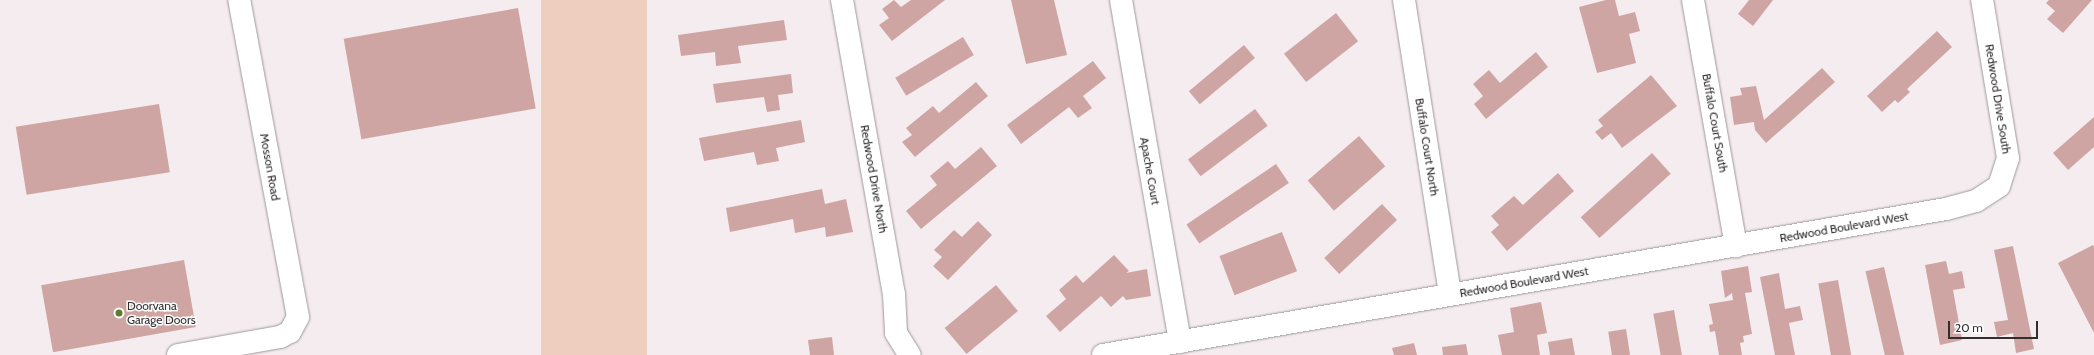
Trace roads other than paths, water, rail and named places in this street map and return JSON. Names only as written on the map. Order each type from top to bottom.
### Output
[{"type":"street","name":"Mosson Road","points":[[178,355],[290,332],[298,317],[240,0]]},
{"type":"street","name":"Redwood Drive North","points":[[842,0],[894,294],[896,333],[910,355]]},
{"type":"street","name":"Apache Court","points":[[1121,0],[1180,342]]},
{"type":"street","name":"Buffalo Court North","points":[[1404,0],[1450,294]]},
{"type":"street","name":"Buffalo Court South","points":[[1693,0],[1736,246]]},
{"type":"street","name":"Redwood Drive South","points":[[1946,209],[1976,201],[1999,186],[2008,158],[1982,0]]},
{"type":"street","name":"Redwood Boulevard West","points":[[1103,355],[1946,209]]},
{"type":"place","name":"Doorvana Garage Doors","points":[[119,313]]}]
